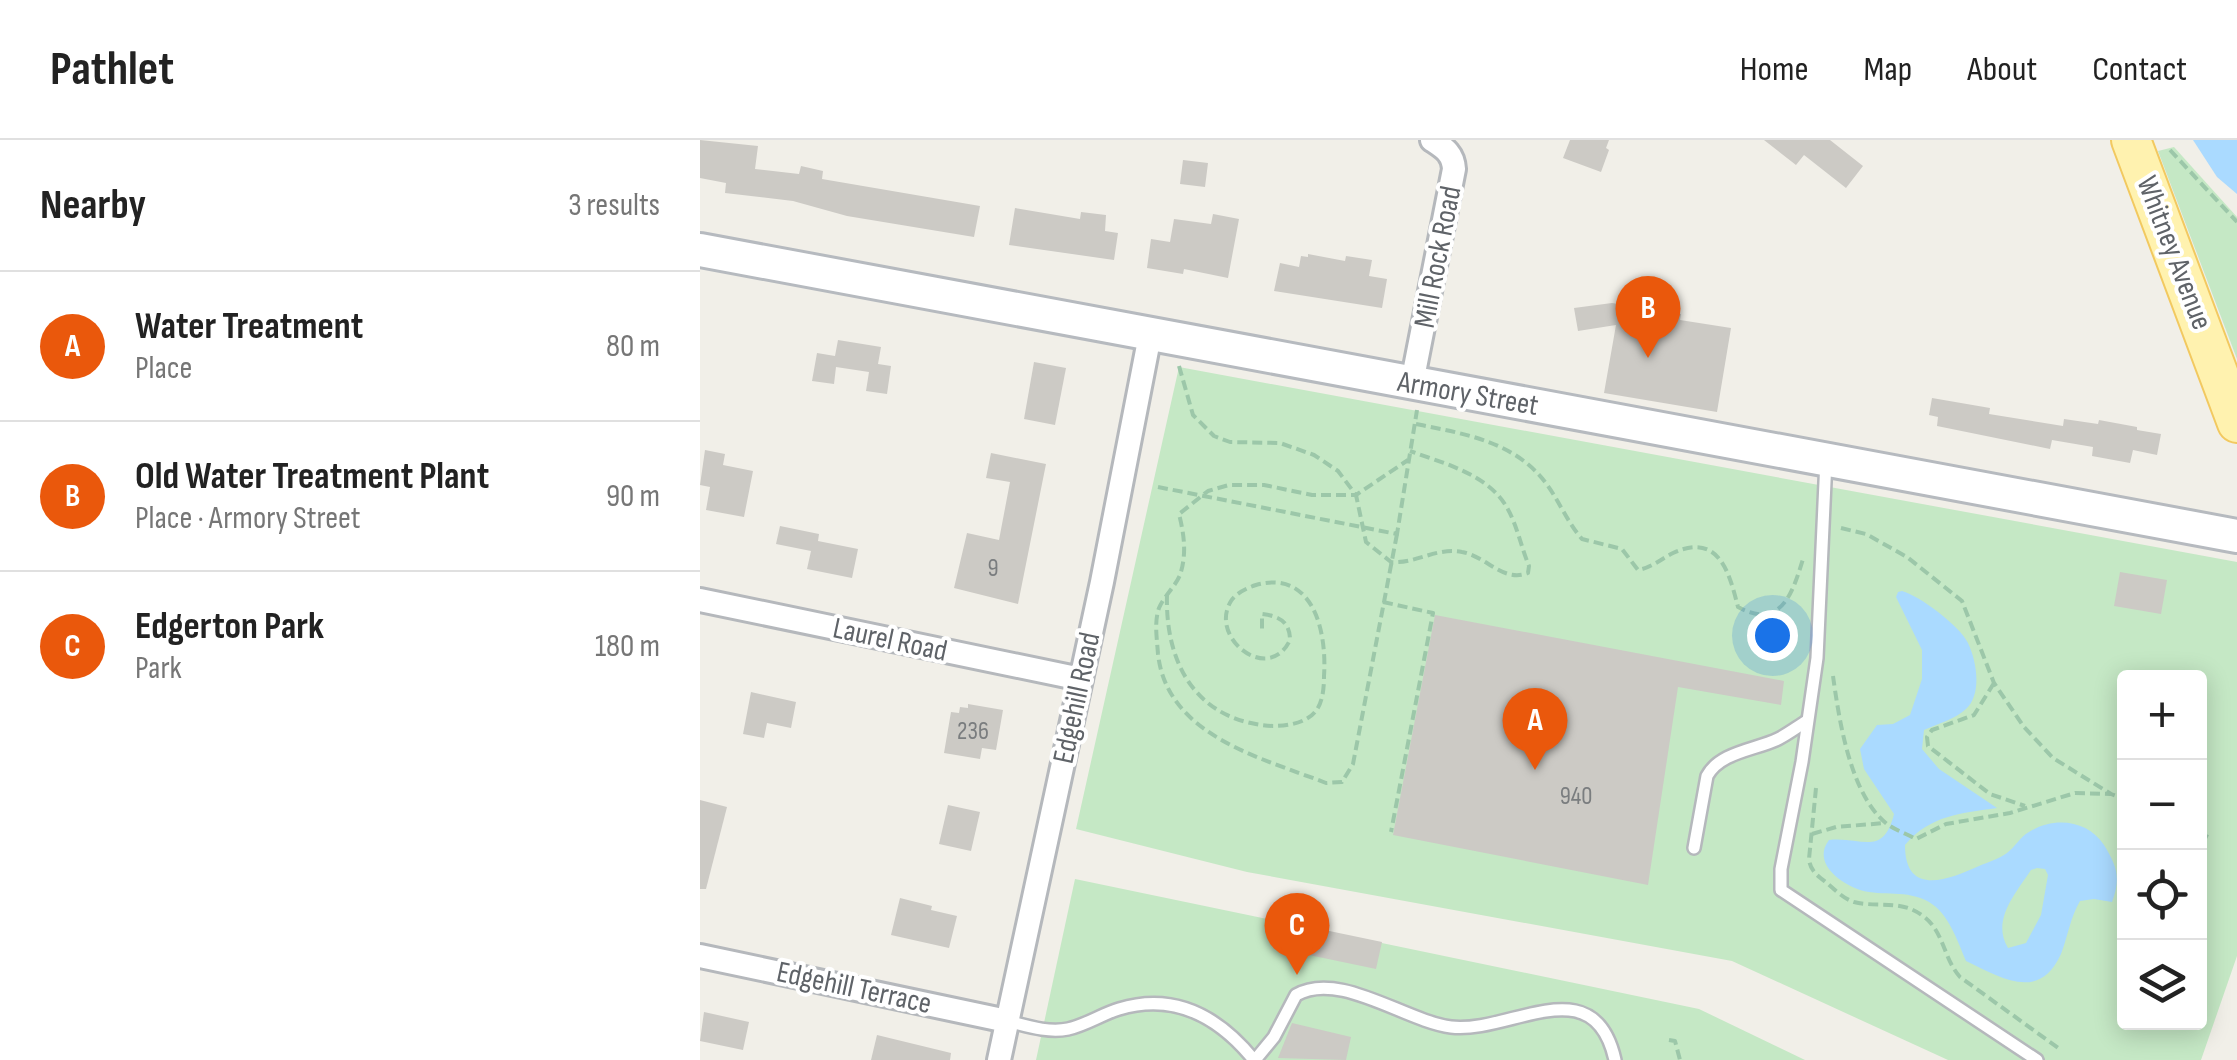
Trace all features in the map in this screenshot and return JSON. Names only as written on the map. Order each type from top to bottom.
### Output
[{"type":"main road","name":"Whitney Avenue","points":[[2130,140],[2237,423]]},
{"type":"main road","name":"Armory Street","points":[[700,250],[1166,338],[1415,395],[1826,460],[2237,536]]},
{"type":"street","name":"Mill Rock Road","points":[[1415,395],[1454,169],[1453,159],[1432,140]]},
{"type":"street","name":"Edgehill Road","points":[[999,1060],[1081,680],[1166,338]]},
{"type":"street","name":"Laurel Road","points":[[700,600],[1081,680]]},
{"type":"street","name":"Edgehill Terrace","points":[[700,956],[1007,1021]]},
{"type":"lane","points":[[1826,460],[1817,658],[1780,869],[1781,890],[2037,1060]]},
{"type":"lane","points":[[1694,848],[1706,776],[1712,767],[1725,758],[1781,738],[1806,721]]},
{"type":"lane","points":[[1007,1021],[1042,1030],[1069,1029],[1120,1008],[1175,1004],[1208,1018],[1254,1060],[1274,1037],[1296,996],[1315,988],[1341,990],[1450,1027],[1488,1026],[1539,1010],[1569,1009],[1596,1022],[1609,1040],[1615,1060]]},
{"type":"path","points":[[2170,150],[2237,222]]},
{"type":"path","points":[[1166,338],[1193,415],[1214,436],[1230,442],[1280,443],[1314,455],[1338,472],[1356,495],[1364,538],[1370,548],[1391,562],[1407,562],[1448,550],[1478,556],[1506,574],[1520,576],[1530,571],[1513,521],[1498,495],[1459,469],[1410,451]]},
{"type":"path","points":[[1408,460],[1356,495],[1312,495],[1272,486],[1237,484],[1214,488],[1179,514],[1186,540],[1180,575],[1159,609],[1156,628],[1160,668],[1179,707],[1226,744],[1326,783],[1342,782],[1352,764],[1416,424],[1415,395]]},
{"type":"path","points":[[1416,424],[1473,437],[1517,454],[1542,478],[1582,539],[1622,548]]},
{"type":"path","points":[[1158,486],[1397,534]]},
{"type":"path","points":[[1167,595],[1168,630],[1175,658],[1184,679],[1198,694],[1216,708],[1272,726],[1311,717],[1320,703],[1325,664],[1322,627],[1314,606],[1302,592],[1288,586],[1266,582],[1248,588],[1232,598],[1226,613],[1228,629],[1234,644],[1245,654],[1264,660],[1279,655],[1290,640],[1287,624],[1278,616],[1262,614],[1262,633]]},
{"type":"path","points":[[1384,602],[1432,613],[1391,832]]},
{"type":"path","points":[[1827,681],[1831,672],[1839,720],[1860,786],[1885,822],[1916,839],[1946,824],[2010,813],[2074,793],[2111,794]]},
{"type":"path","points":[[2028,806],[1990,794],[1928,746],[1932,730],[1974,715],[1994,684],[2053,758],[2117,796]]},
{"type":"path","points":[[1816,789],[1810,835],[1810,866],[1816,874],[1847,900],[1894,903],[1924,916],[1938,932],[1960,977],[2061,1050]]},
{"type":"path","points":[[1810,835],[1836,827],[1885,822]]},
{"type":"path","points":[[1669,1040],[1674,1041],[1680,1060]]},
{"type":"green space","points":[[2174,147],[2237,217],[2237,359],[2158,151]]},
{"type":"green space","points":[[1179,367],[2237,562],[2237,956],[2201,1060],[1948,1060],[1732,961],[1247,872],[1076,829]]},
{"type":"green space","points":[[1075,879],[1699,1009],[1805,1060],[1036,1060]]},
{"type":"water","points":[[2193,140],[2237,140],[2237,194],[2217,177]]},
{"type":"water","points":[[1902,591],[1919,599],[1957,628],[1968,643],[1976,668],[1971,703],[1957,716],[1924,730],[1922,749],[1939,769],[1997,808],[1947,817],[1925,827],[1905,845],[1912,872],[1930,880],[1954,876],[2004,855],[2039,827],[2059,822],[2089,830],[2104,845],[2115,866],[2117,879],[2112,902],[2080,901],[2061,954],[2042,978],[2018,982],[1966,961],[1947,920],[1929,902],[1860,890],[1836,877],[1826,864],[1829,840],[1877,841],[1884,836],[1894,814],[1864,769],[1860,749],[1877,725],[1893,724],[1910,715],[1922,679],[1922,650],[1896,597]],"holes":[[[2045,869],[2048,875],[2041,915],[2026,943],[2008,948],[2002,927],[2007,907],[2031,870]]]},
{"type":"building","points":[[700,140],[758,146],[755,169],[799,174],[801,166],[823,171],[822,179],[980,206],[974,237],[847,216],[793,201],[725,193],[726,183],[700,178]]},
{"type":"building","points":[[1570,140],[1609,140],[1601,172],[1563,158]]},
{"type":"building","points":[[1764,140],[1830,140],[1863,166],[1846,188],[1804,155],[1796,165]]},
{"type":"building","points":[[1183,160],[1208,163],[1205,187],[1180,184]]},
{"type":"building","points":[[1015,208],[1080,219],[1081,212],[1106,215],[1105,231],[1118,233],[1114,260],[1009,245]]},
{"type":"building","points":[[1213,214],[1239,219],[1228,278],[1184,269],[1183,274],[1147,268],[1151,239],[1170,242],[1174,219],[1211,224]]},
{"type":"building","points":[[1301,256],[1345,261],[1346,256],[1372,260],[1369,276],[1387,279],[1382,308],[1274,291],[1280,263],[1299,267]]},
{"type":"building","points":[[1612,303],[1681,314],[1680,320],[1731,328],[1717,412],[1604,393],[1616,325],[1578,331],[1574,308]]},
{"type":"building","points":[[838,340],[881,347],[878,364],[891,366],[887,394],[866,391],[869,372],[836,367],[834,384],[812,381],[817,353],[835,356]]},
{"type":"building","points":[[1034,362],[1066,368],[1055,425],[1024,419]]},
{"type":"building","points":[[1932,398],[1990,408],[1989,414],[2063,426],[2064,419],[2137,427],[2161,434],[2157,455],[2133,450],[2130,463],[2092,456],[2093,447],[2052,440],[2050,449],[1937,426],[1938,417],[1929,415]]},
{"type":"building","points":[[705,450],[725,454],[723,465],[753,471],[744,517],[706,510],[710,487],[700,485]]},
{"type":"building","points":[[991,453],[1046,464],[1018,604],[954,588],[967,533],[999,540],[1010,482],[986,478]]},
{"type":"building","points":[[780,526],[819,534],[818,541],[858,549],[852,578],[807,569],[811,551],[776,544]]},
{"type":"building","points":[[2120,572],[2167,580],[2161,614],[2114,606]]},
{"type":"building","points":[[1435,615],[1784,681],[1781,705],[1678,687],[1648,885],[1393,835]]},
{"type":"building","points":[[751,692],[796,702],[791,728],[767,723],[764,738],[743,734]]},
{"type":"building","points":[[968,704],[1003,710],[996,750],[982,748],[980,759],[944,753],[951,712],[959,713],[960,707],[968,708]]},
{"type":"building","points":[[700,800],[727,807],[706,889],[700,889]]},
{"type":"building","points":[[948,805],[980,812],[971,851],[939,844]]},
{"type":"building","points":[[900,898],[957,916],[949,948],[891,935]]},
{"type":"building","points":[[1291,923],[1382,942],[1376,969],[1285,950]]},
{"type":"building","points":[[704,1012],[749,1022],[743,1050],[700,1041]]},
{"type":"building","points":[[1292,1023],[1351,1037],[1346,1060],[1278,1058]]},
{"type":"building","points":[[877,1035],[951,1053],[950,1060],[871,1060]]},
{"type":"place","name":"Old Water Treatment Plant","points":[[1648,358]]},
{"type":"place","name":"Water Treatment","points":[[1535,770]]},
{"type":"place","name":"Edgerton Park","points":[[1297,975]]}]
